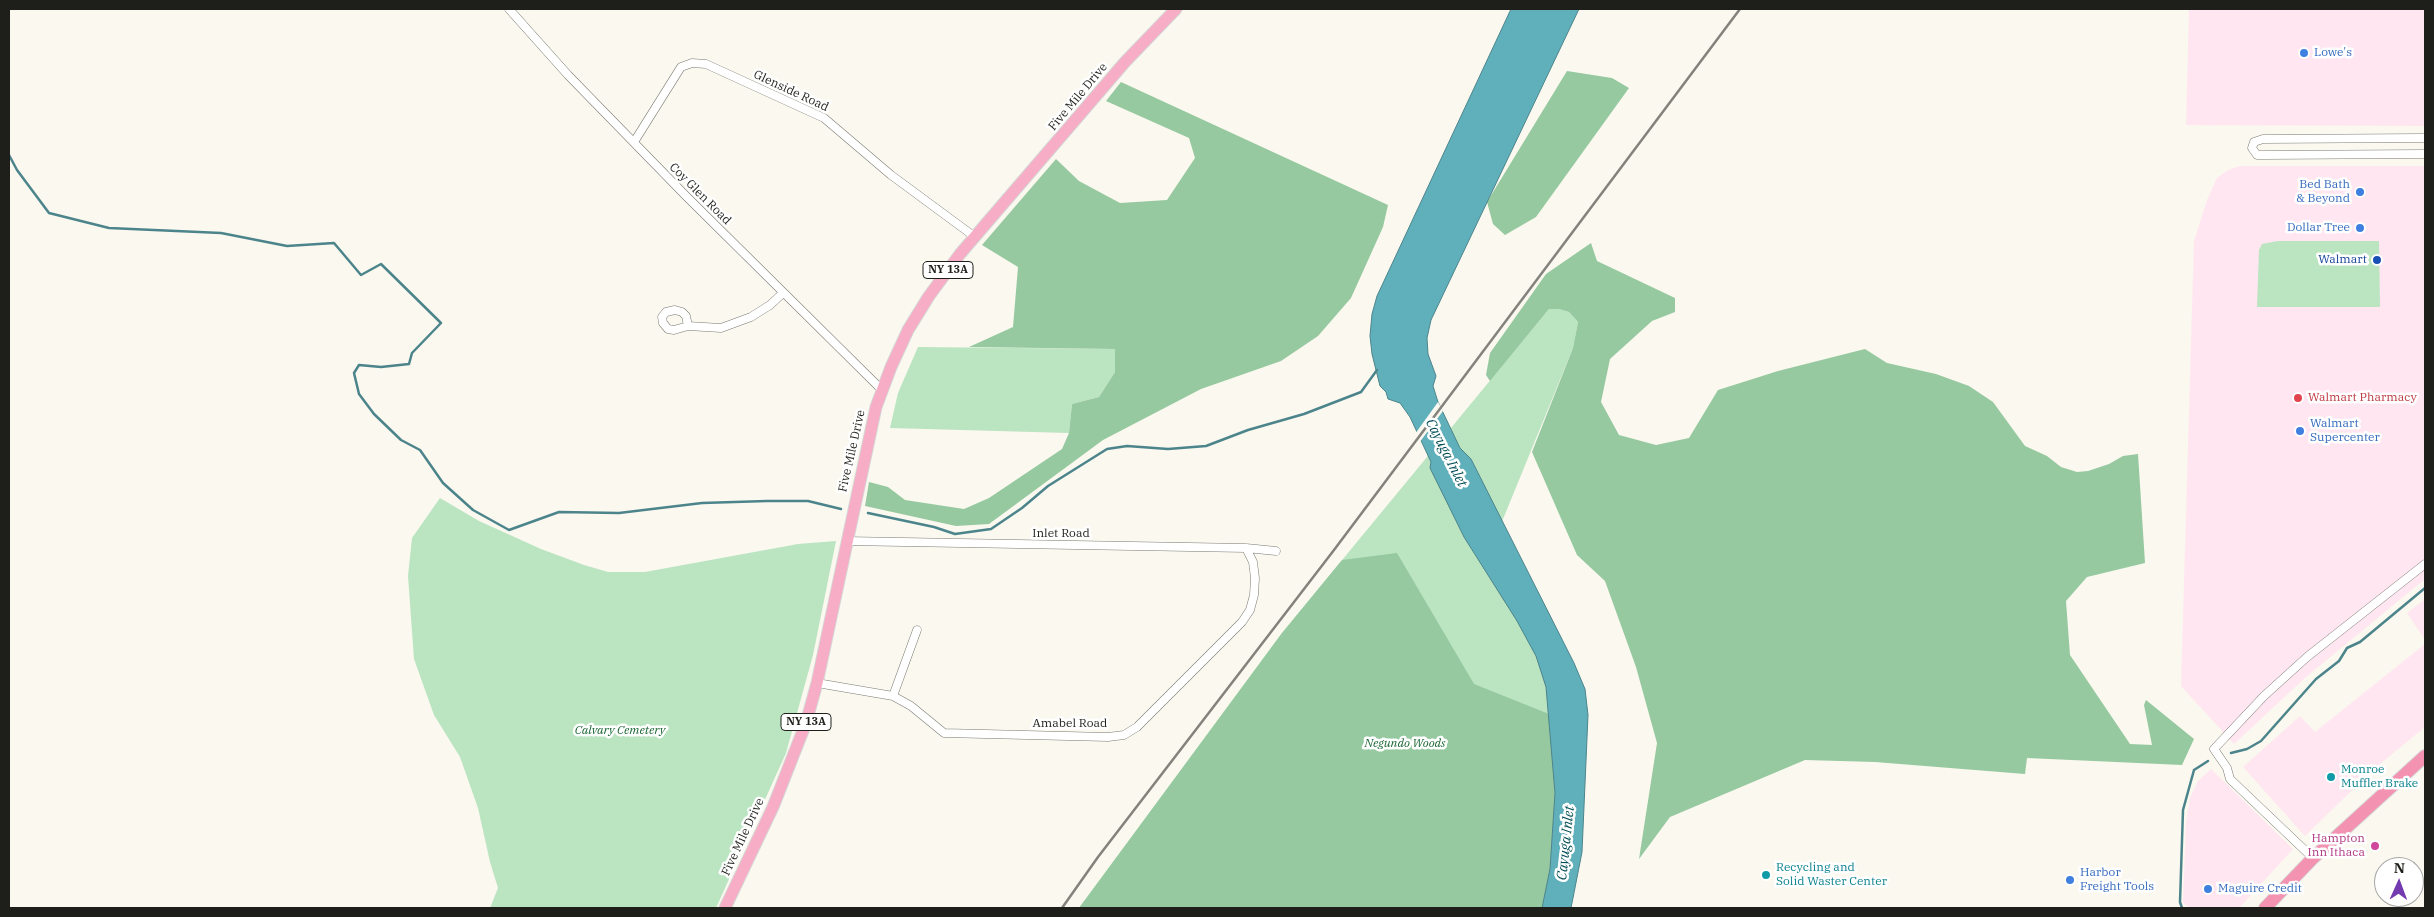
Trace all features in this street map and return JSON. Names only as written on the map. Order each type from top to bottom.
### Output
[{"type":"highway","points":[[2265,908],[2313,858],[2425,756]]},
{"type":"main road","name":"Five Mile Drive","points":[[725,908],[795,754],[817,683],[846,542],[882,390],[908,330],[929,296],[975,237],[1126,62],[1176,9]]},
{"type":"street","name":"Coy Glen Road","points":[[509,9],[568,76],[882,390]]},
{"type":"street","name":"Glenside Road","points":[[634,142],[681,66],[692,63],[706,64],[824,118],[891,175],[975,237]]},
{"type":"street","points":[[2425,138],[2263,139],[2254,142],[2252,148],[2256,155],[2425,154]]},
{"type":"street","points":[[688,326],[709,328],[735,324],[770,305],[783,293]]},
{"type":"street","name":"Inlet Road","points":[[846,542],[1246,548],[1276,551]]},
{"type":"street","name":"Amabel Road","points":[[817,683],[893,696],[912,706],[935,728],[950,734],[1124,735],[1137,727],[1242,622],[1250,610],[1254,595],[1255,578],[1253,562],[1246,548]]},
{"type":"street","points":[[2313,858],[2230,778],[2227,768],[2214,749],[2264,696],[2307,657],[2425,564]]},
{"type":"street","points":[[893,696],[917,630]]},
{"type":"shaded area","points":[[2189,9],[2425,9],[2425,126],[2186,125]]},
{"type":"shaded area","points":[[2240,166],[2425,166],[2425,579],[2306,677],[2234,744],[2181,686],[2194,241],[2207,200],[2217,178],[2228,170]]},
{"type":"shaded area","points":[[2425,599],[2425,640],[2407,613]]},
{"type":"shaded area","points":[[2425,644],[2425,727],[2374,769],[2305,836],[2243,767],[2300,716],[2315,732]]},
{"type":"shaded area","points":[[2211,769],[2293,849],[2239,908],[2190,908],[2183,903],[2186,822],[2190,798],[2198,781]]},
{"type":"green space","points":[[1567,71],[1612,78],[1629,88],[1536,217],[1505,235],[1493,224],[1487,202]]},
{"type":"green space","points":[[1121,82],[1388,205],[1383,227],[1351,298],[1318,336],[1281,361],[1201,389],[1103,440],[989,524],[956,526],[865,506],[869,482],[888,487],[905,500],[964,509],[989,498],[1062,449],[1069,433],[1072,404],[1099,397],[1115,372],[1115,349],[969,347],[1013,327],[1018,267],[982,245],[1056,159],[1079,181],[1120,203],[1167,200],[1195,158],[1189,138],[1106,101]]},
{"type":"green space","points":[[2278,241],[2379,241],[2380,307],[2257,307],[2259,250],[2262,244]]},
{"type":"green space","points":[[1591,243],[1597,261],[1675,298],[1675,312],[1652,321],[1610,359],[1601,402],[1619,435],[1656,445],[1689,438],[1718,390],[1778,371],[1865,349],[1887,363],[1936,374],[1969,386],[1993,402],[2025,446],[2047,456],[2061,467],[2077,472],[2088,471],[2109,464],[2123,456],[2138,454],[2145,563],[2087,577],[2066,601],[2070,655],[2130,744],[2152,745],[2144,705],[2146,700],[2194,739],[2182,765],[2027,758],[2025,774],[1875,762],[1805,760],[1670,817],[1639,859],[1657,743],[1636,667],[1605,581],[1577,555],[1532,452],[1573,348],[1578,322],[1569,312],[1549,309],[1490,381],[1486,375],[1490,353],[1546,274]]},
{"type":"green space","name":"Negundo Woods","points":[[1549,309],[1569,312],[1578,322],[1573,348],[1492,546],[1566,686],[1556,908],[1079,908],[1282,633]]},
{"type":"green space","points":[[918,347],[1115,349],[1115,372],[1099,397],[1072,404],[1069,433],[890,428],[898,393]]},
{"type":"green space","name":"Calvary Cemetery","points":[[440,498],[479,521],[541,549],[608,572],[645,572],[798,544],[836,541],[813,655],[786,753],[716,908],[490,908],[498,888],[478,808],[460,757],[434,715],[414,659],[408,576],[412,538]]},
{"type":"green space","name":"Negundo Woods","points":[[1397,553],[1474,684],[1549,714],[1555,793],[1550,869],[1542,908],[1079,908],[1282,633],[1342,560]]},
{"type":"water","name":"Cayuga Inlet","points":[[1511,9],[1579,9],[1431,320],[1427,338],[1428,354],[1436,376],[1433,386],[1438,402],[1460,448],[1471,459],[1574,663],[1585,689],[1588,715],[1582,852],[1571,908],[1542,908],[1550,869],[1555,793],[1546,687],[1536,656],[1517,621],[1464,537],[1430,468],[1431,462],[1410,417],[1400,403],[1388,399],[1386,392],[1380,386],[1372,354],[1370,336],[1372,314],[1377,296]]},
{"type":"pier","points":[[1438,402],[1443,411],[1419,443],[1415,434]]},
{"type":"waterway","points":[[9,155],[17,170],[49,213],[109,228],[221,233],[287,246],[334,243],[361,275],[381,264],[441,323],[412,353],[409,364],[381,367],[359,365],[354,373],[359,394],[374,414],[401,440],[420,450],[443,483],[473,510],[509,530],[559,512],[619,513],[702,503],[767,501],[808,501],[841,509]]},
{"type":"waterway","points":[[868,513],[934,527],[955,534],[991,529],[1022,508],[1048,486],[1107,449],[1127,446],[1168,449],[1206,446],[1248,430],[1304,414],[1361,392],[1377,370]]},
{"type":"waterway","points":[[2231,753],[2247,749],[2261,741],[2316,679],[2339,661],[2347,648],[2360,642],[2425,588]]},
{"type":"waterway","points":[[2182,908],[2180,902],[2183,810],[2194,770],[2208,761]]},
{"type":"railway","points":[[1062,908],[1098,857],[1334,550],[1740,9]]},
{"type":"place","name":"Lowe's","points":[[2304,53]]},
{"type":"place","name":"Bed Bath & Beyond","points":[[2360,192]]},
{"type":"place","name":"Dollar Tree","points":[[2360,228]]},
{"type":"place","name":"Walmart","points":[[2377,260]]},
{"type":"place","name":"Walmart Pharmacy","points":[[2298,398]]},
{"type":"place","name":"Walmart Supercenter","points":[[2300,431]]},
{"type":"place","name":"Monroe Muffler Brake","points":[[2331,777]]},
{"type":"place","name":"Hampton Inn Ithaca","points":[[2375,846]]},
{"type":"place","name":"Recycling and Solid Waster Center","points":[[1766,875]]},
{"type":"place","name":"Harbor Freight Tools","points":[[2070,880]]},
{"type":"place","name":"Maguire Credit","points":[[2208,889]]}]
